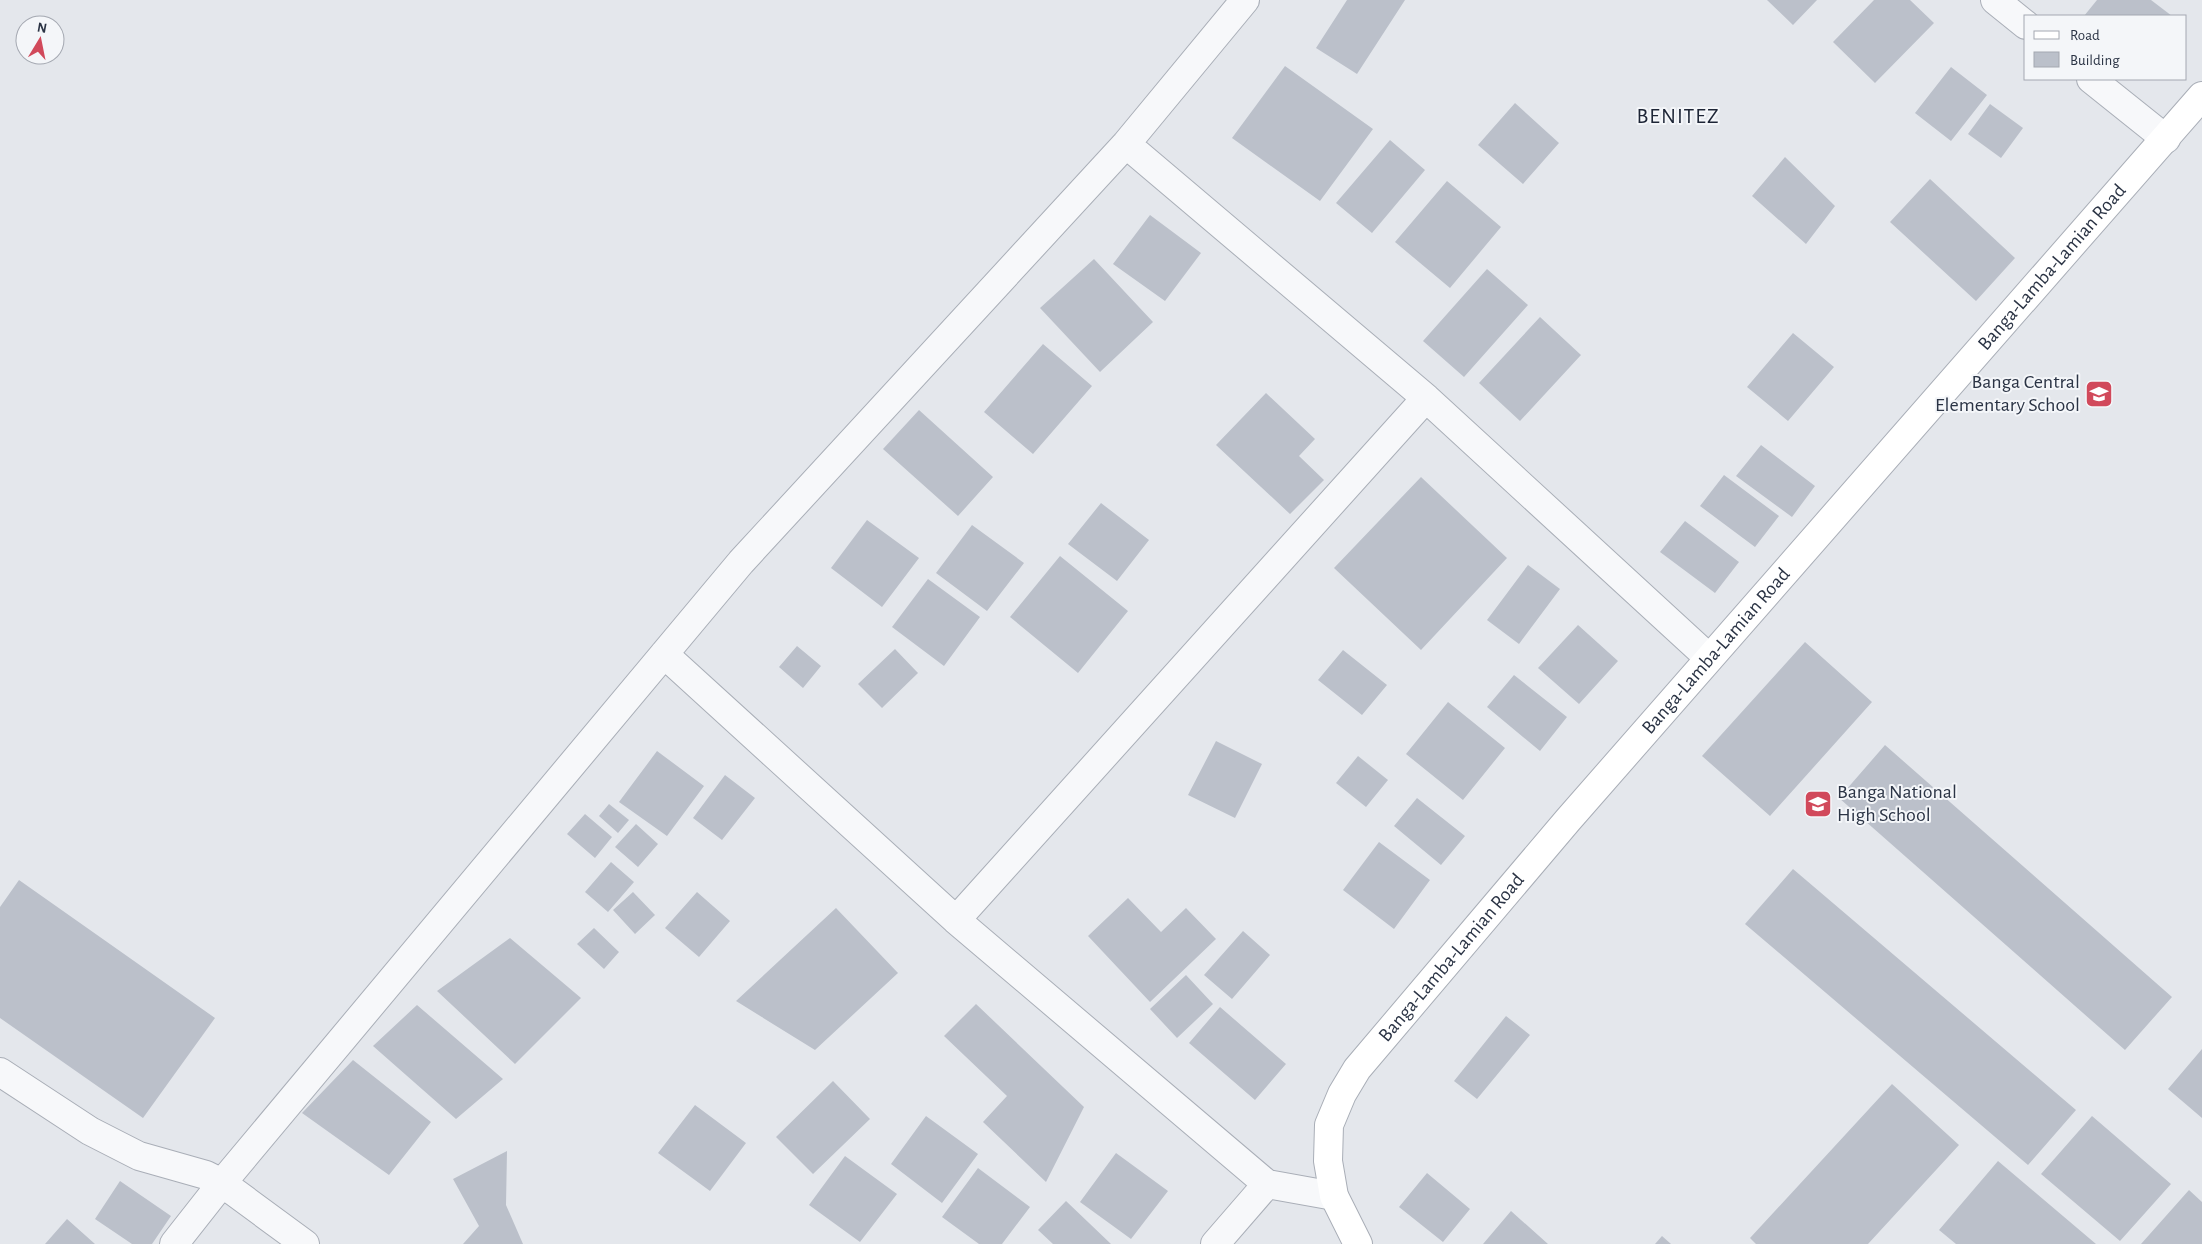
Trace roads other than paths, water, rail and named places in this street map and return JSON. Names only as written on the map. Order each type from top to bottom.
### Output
[{"type":"main road","name":"Banga-Lamba-Lamian Road","points":[[1358,1244],[1334,1196],[1328,1161],[1329,1126],[1342,1094],[1357,1069],[1709,658],[2202,96]]},
{"type":"street","points":[[174,1244],[222,1182],[741,562],[1126,144],[1245,0]]},
{"type":"street","points":[[1995,0],[2024,23]]},
{"type":"street","points":[[2092,80],[2166,139]]},
{"type":"street","points":[[1126,144],[1426,398],[1709,658]]},
{"type":"street","points":[[956,920],[1426,398]]},
{"type":"street","points":[[664,654],[956,920],[1267,1184],[1334,1196]]},
{"type":"street","points":[[0,1072],[90,1131],[131,1152],[206,1175],[222,1182],[305,1244]]},
{"type":"street","points":[[1215,1244],[1267,1184]]},
{"type":"place","name":"Banga Central Elementary School","points":[[2099,394]]},
{"type":"place","name":"Banga National High School","points":[[1818,804]]},
{"type":"district","name":"BENITEZ","points":[[1678,116]]}]
